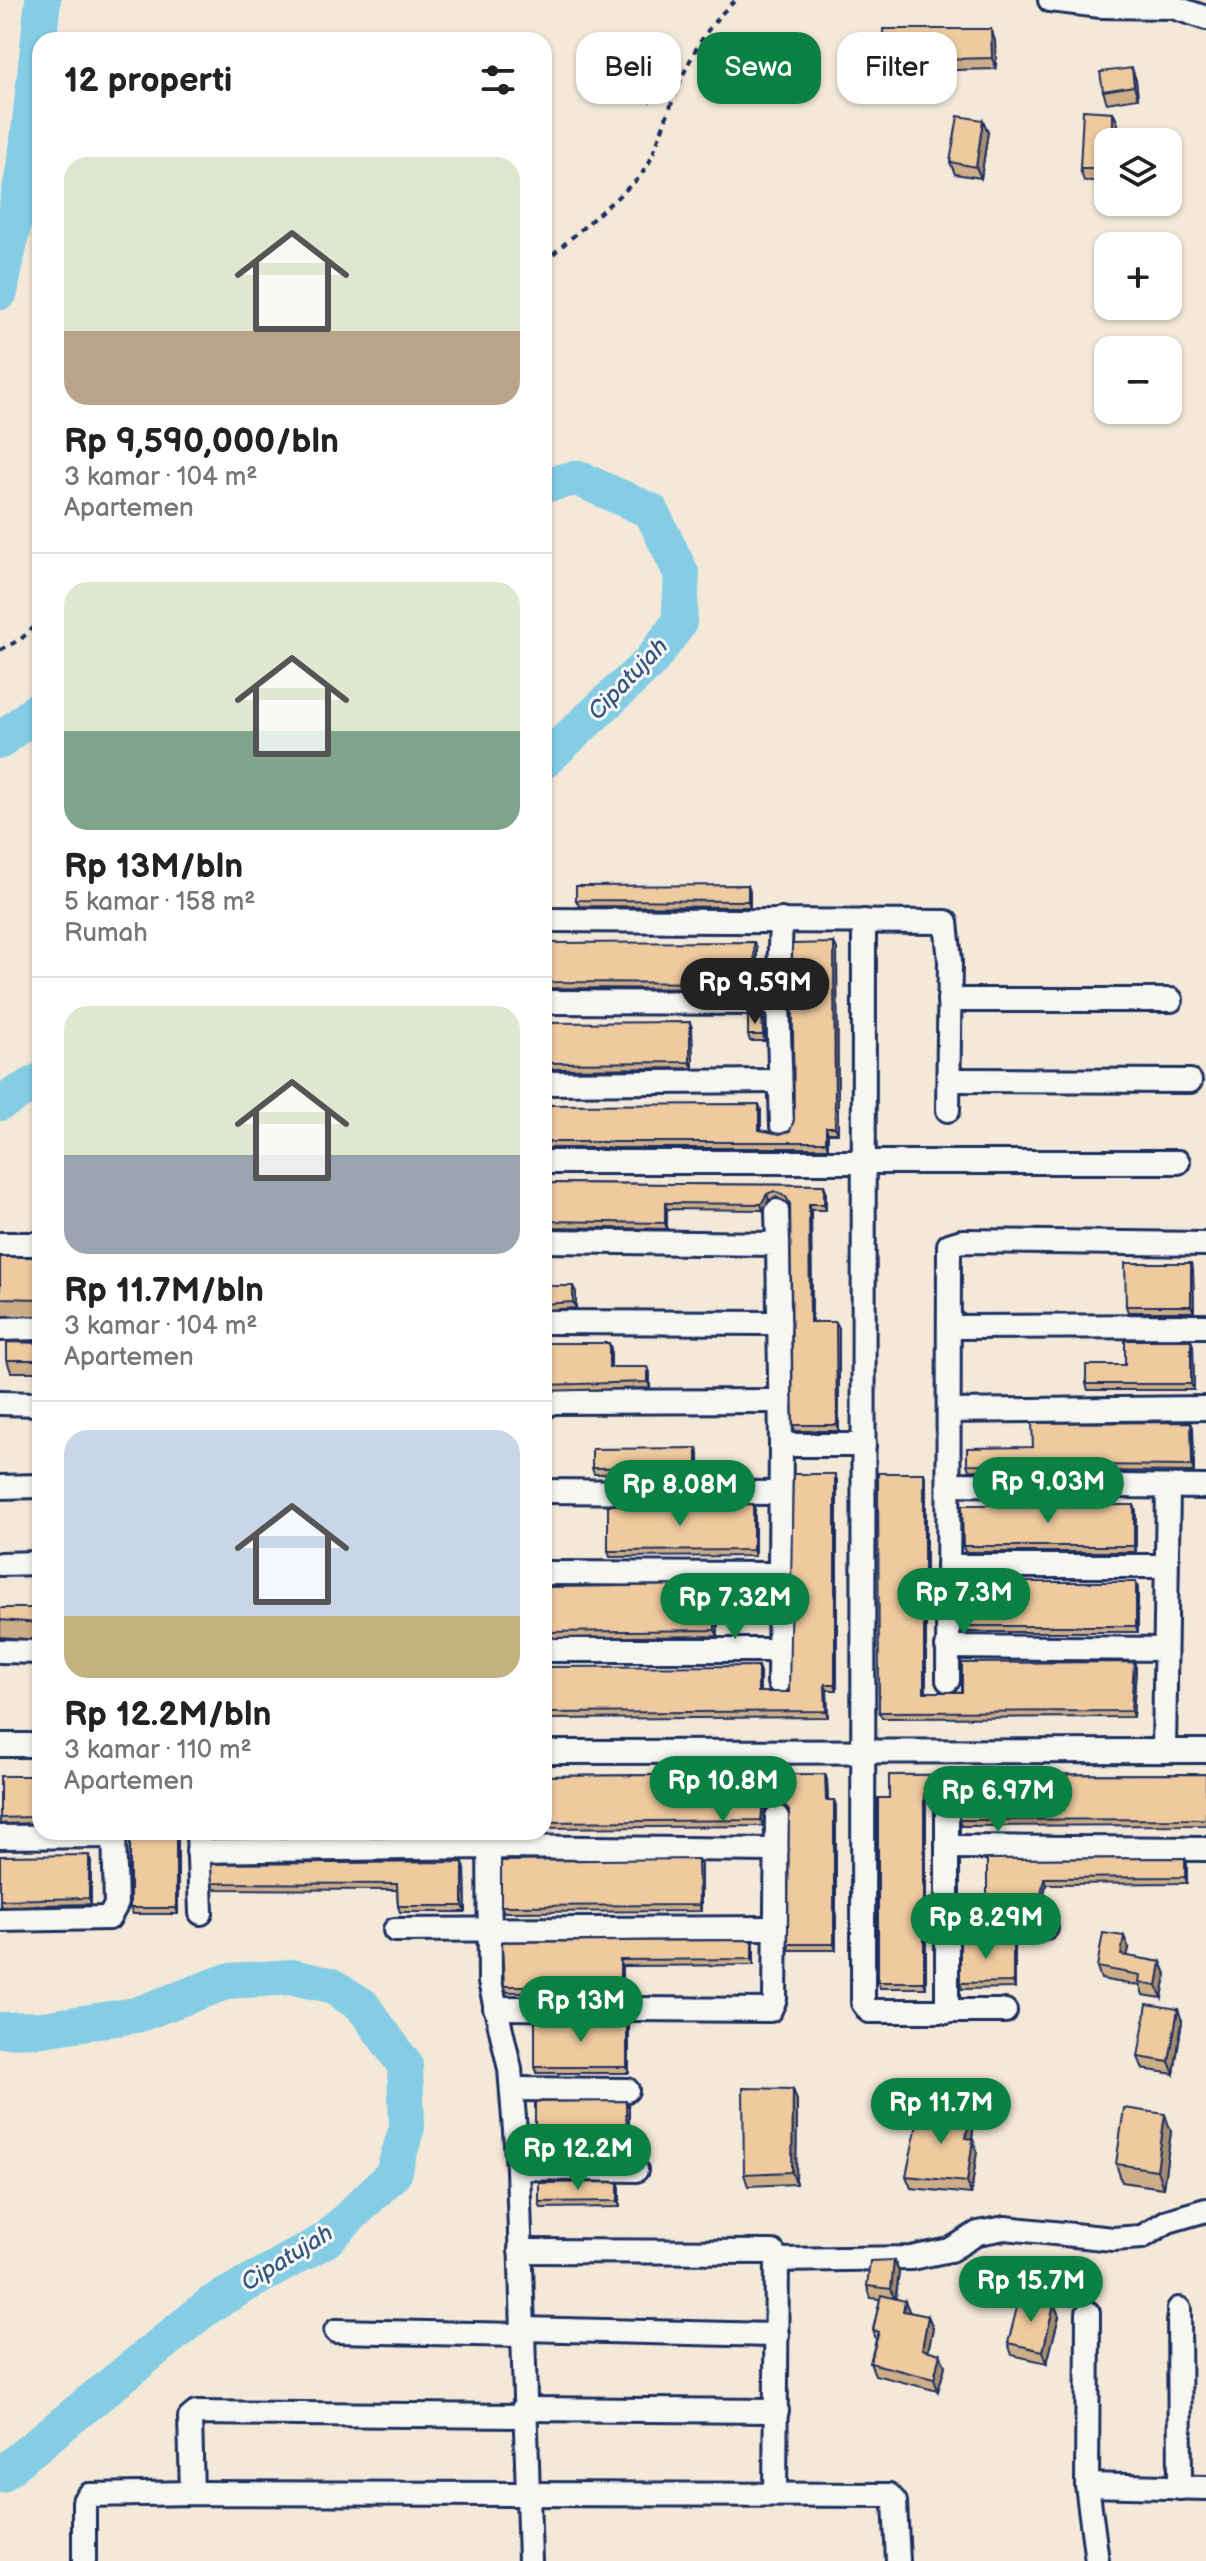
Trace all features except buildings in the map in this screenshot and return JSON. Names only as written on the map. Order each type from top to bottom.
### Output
[{"type":"street","points":[[1050,0],[1101,6],[1173,7],[1206,18]]},
{"type":"street","points":[[552,920],[946,922],[948,1110]]},
{"type":"street","points":[[781,920],[778,1003],[782,1126]]},
{"type":"street","points":[[864,921],[863,2003],[869,2011],[1005,2011]]},
{"type":"street","points":[[949,1000],[1171,1000]]},
{"type":"street","points":[[552,1002],[778,1003]]},
{"type":"street","points":[[949,1080],[1190,1081]]},
{"type":"street","points":[[552,1083],[780,1081]]},
{"type":"street","points":[[552,1162],[1178,1162]]},
{"type":"street","points":[[777,1211],[781,1401],[779,1682]]},
{"type":"street","points":[[552,1241],[778,1244]]},
{"type":"street","points":[[948,1680],[949,1245],[953,1242],[1206,1244]]},
{"type":"street","points":[[0,1244],[32,1244]]},
{"type":"street","points":[[552,1322],[780,1323]]},
{"type":"street","points":[[949,1327],[1206,1326]]},
{"type":"street","points":[[0,1329],[32,1328]]},
{"type":"street","points":[[552,1402],[781,1401]]},
{"type":"street","points":[[0,1403],[32,1404]]},
{"type":"street","points":[[949,1411],[1206,1408]]},
{"type":"street","points":[[781,1445],[864,1445]]},
{"type":"street","points":[[949,1484],[1206,1487]]},
{"type":"street","points":[[0,1487],[32,1486]]},
{"type":"street","points":[[1164,1750],[1168,1488]]},
{"type":"street","points":[[552,1491],[778,1493]]},
{"type":"street","points":[[0,1564],[32,1563]]},
{"type":"street","points":[[948,1566],[1166,1566]]},
{"type":"street","points":[[552,1573],[779,1574]]},
{"type":"street","points":[[947,1647],[1165,1649]]},
{"type":"street","points":[[552,1650],[778,1650]]},
{"type":"street","points":[[0,1651],[32,1652]]},
{"type":"street","points":[[0,1745],[32,1745]]},
{"type":"street","points":[[552,1752],[862,1754],[1206,1751]]},
{"type":"street","points":[[947,1810],[947,2012]]},
{"type":"street","points":[[495,2008],[766,2012],[772,2008],[775,1999],[777,1817]]},
{"type":"street","points":[[0,1837],[32,1836]]},
{"type":"street","points":[[0,1920],[109,1918],[116,1905],[114,1840]]},
{"type":"street","points":[[201,1913],[198,1842],[489,1840],[777,1850]]},
{"type":"street","points":[[489,1840],[489,1930],[495,2008],[512,2089],[518,2168],[523,2413],[530,2561]]},
{"type":"street","points":[[947,1847],[1206,1849]]},
{"type":"street","points":[[947,1927],[1046,1928]]},
{"type":"street","points":[[395,1930],[776,1928]]},
{"type":"street","points":[[512,2089],[627,2090]]},
{"type":"street","points":[[518,2168],[636,2170]]},
{"type":"street","points":[[777,2260],[911,2258],[950,2250],[978,2233],[1005,2228],[1113,2239],[1142,2237],[1168,2221],[1206,2210]]},
{"type":"street","points":[[520,2251],[770,2251],[777,2260],[775,2494]]},
{"type":"street","points":[[1179,2309],[1180,2488]]},
{"type":"street","points":[[1088,2313],[1087,2485],[1097,2561]]},
{"type":"street","points":[[336,2331],[777,2335]]},
{"type":"street","points":[[192,2493],[190,2418],[196,2413],[777,2411]]},
{"type":"street","points":[[1087,2485],[1206,2488]]},
{"type":"street","points":[[84,2561],[84,2501],[89,2495],[192,2493],[891,2496],[895,2502],[898,2561]]},
{"type":"path","points":[[552,255],[639,178],[649,163],[696,48],[715,19],[736,0]]},
{"type":"path","points":[[0,650],[32,629]]},
{"type":"waterway","name":"Cipatujah","points":[[40,32],[43,0]]},
{"type":"waterway","name":"Cipatujah","points":[[0,292],[26,159],[32,103]]},
{"type":"waterway","name":"Cipatujah","points":[[552,483],[577,478],[651,511],[682,575],[679,623],[650,662],[552,754]]},
{"type":"waterway","name":"Cipatujah","points":[[0,741],[32,715]]},
{"type":"waterway","name":"Cipatujah","points":[[0,1103],[32,1085]]},
{"type":"waterway","name":"Cipatujah","points":[[0,2030],[43,2029],[136,2015],[228,1981],[292,1977],[330,1985],[362,2005],[405,2065],[407,2127],[393,2174],[326,2240],[211,2304],[0,2475]]}]
